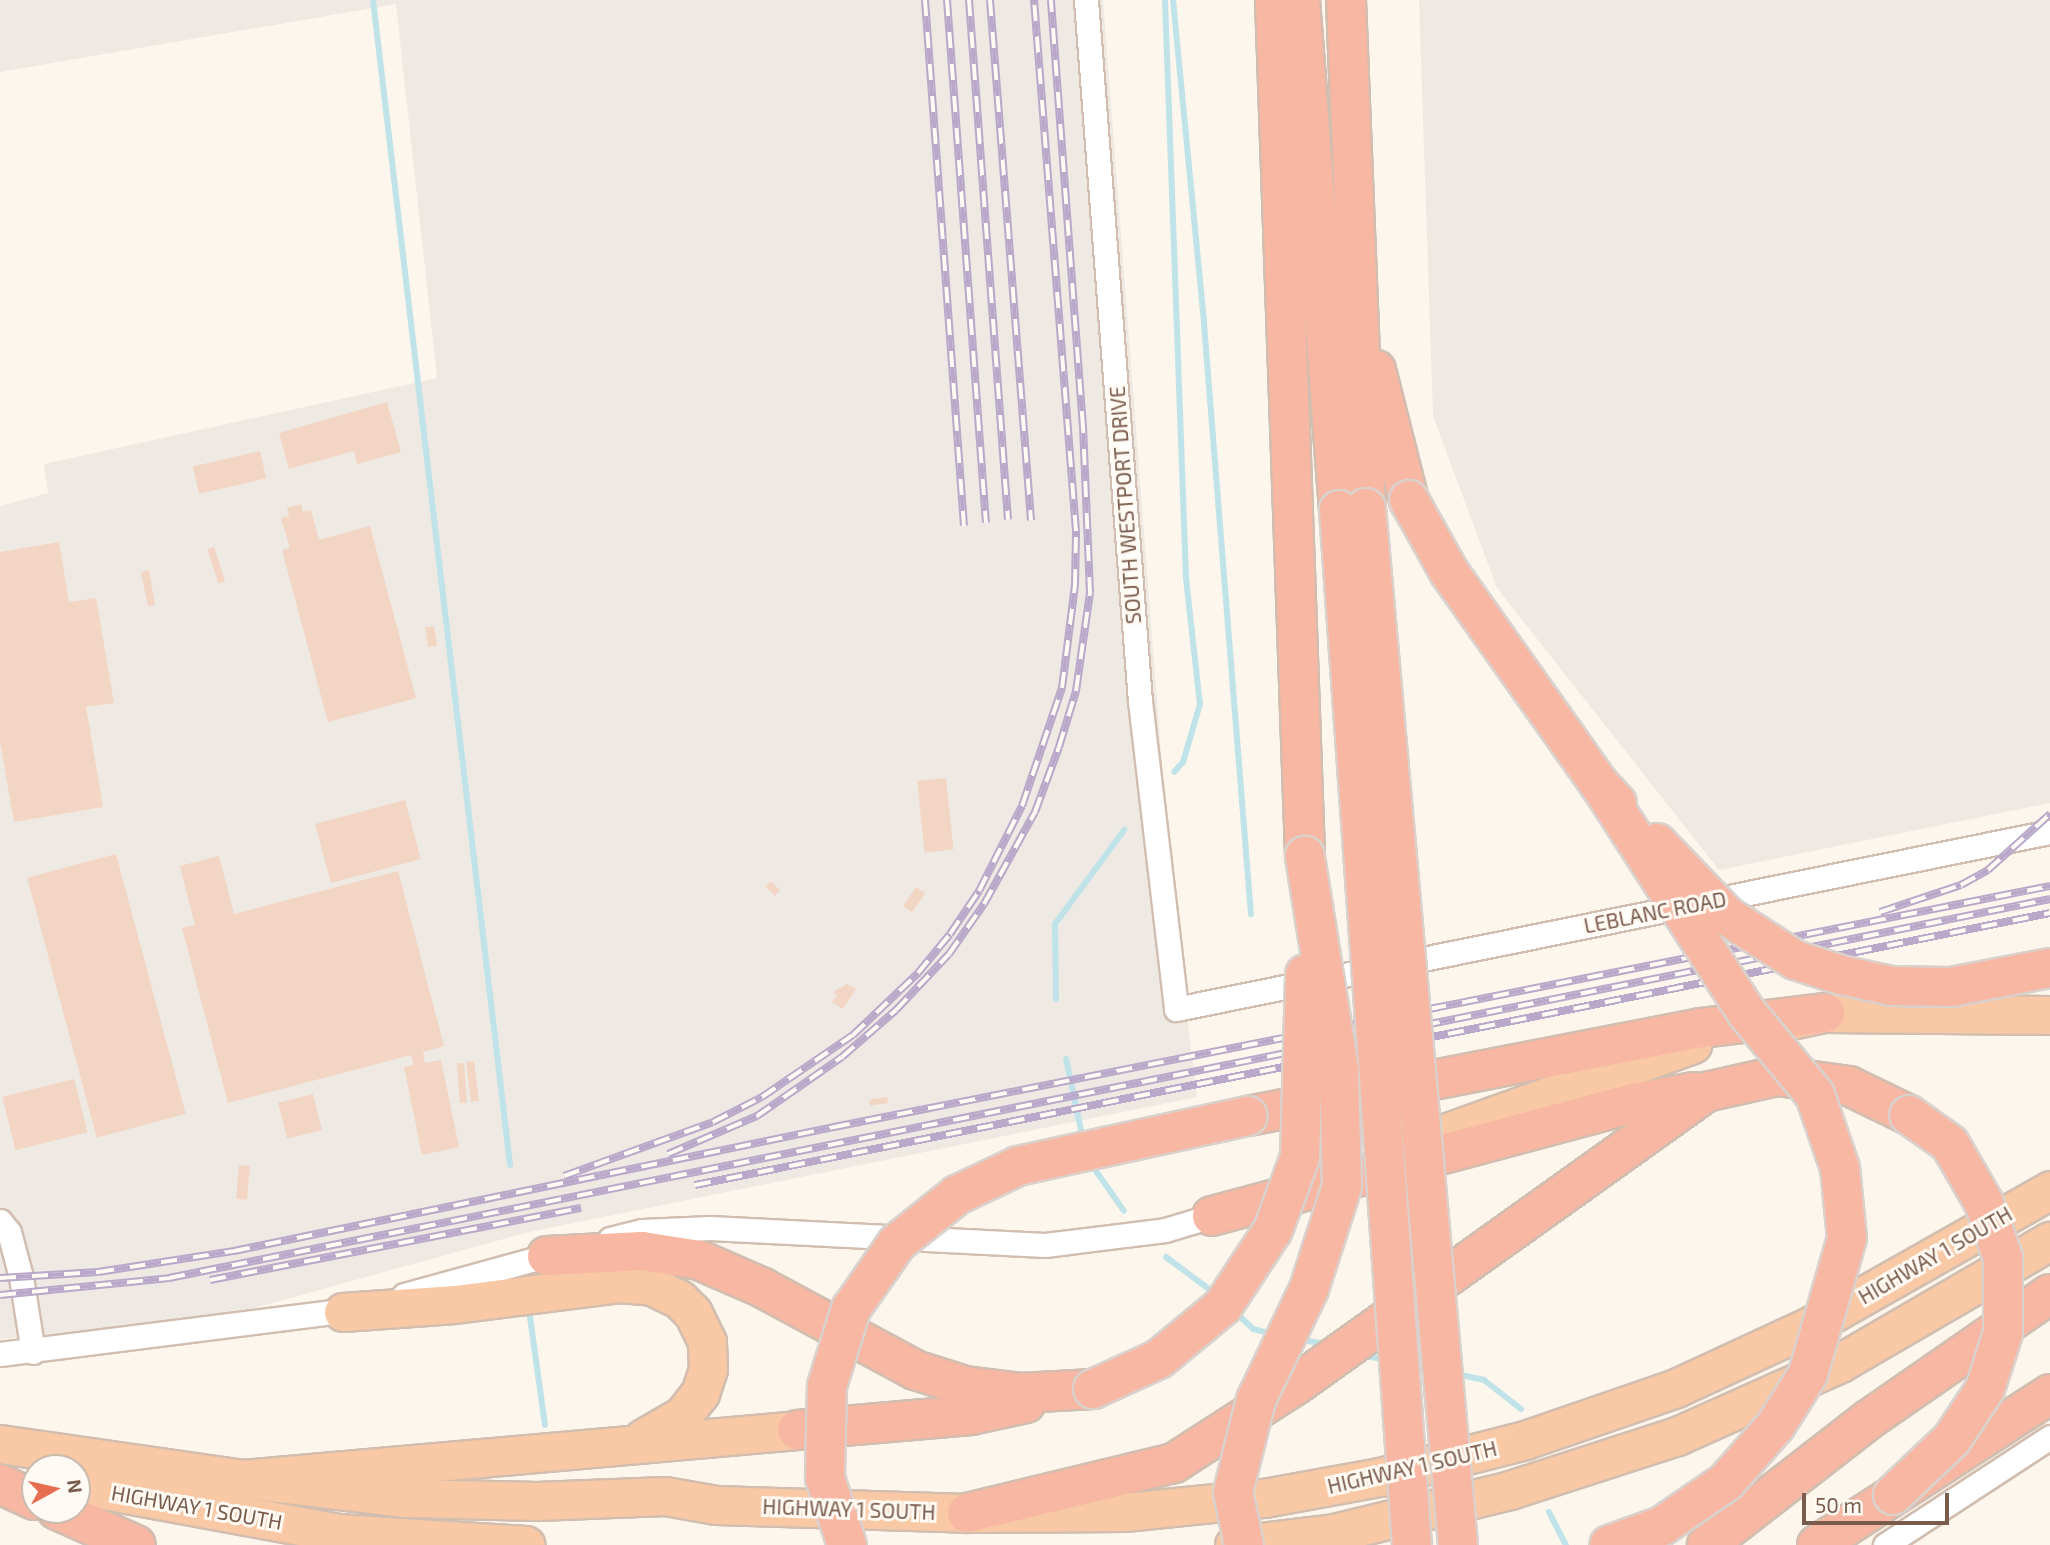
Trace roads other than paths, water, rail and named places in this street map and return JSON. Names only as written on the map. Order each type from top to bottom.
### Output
[{"type":"highway","points":[[0,1444],[243,1479],[633,1442],[971,1415],[1093,1390],[1159,1359],[1223,1306],[1273,1230],[1300,1157],[1305,856],[1290,514],[1275,0]]},
{"type":"highway","points":[[1300,0],[1458,1545]]},
{"type":"highway","points":[[1346,0],[1356,291],[1353,509],[1412,1545]]},
{"type":"highway","points":[[1356,291],[1409,500],[1449,572],[1600,785],[1747,1013],[1815,1095],[1840,1168],[1847,1238],[1808,1374],[1776,1425],[1726,1482],[1662,1526],[1609,1545]]},
{"type":"highway","points":[[1600,785],[1727,916],[1795,960],[1892,986],[1951,987],[2050,968]]},
{"type":"highway","points":[[1244,1545],[1233,1492],[1256,1400],[1308,1289],[1342,1186],[1339,1069],[1305,856]]},
{"type":"highway","points":[[847,1545],[825,1478],[827,1386],[850,1309],[897,1243],[957,1195],[1018,1166],[1248,1116],[1701,1028],[1825,1013],[2050,1015]]},
{"type":"highway","points":[[1213,1216],[1658,1054],[1825,1013]]},
{"type":"highway","points":[[1213,1216],[1634,1103],[1706,1092],[1777,1076],[1849,1086],[1909,1115],[1950,1144],[1984,1203],[2003,1258],[2003,1333],[1986,1389],[1952,1439],[1893,1495]]},
{"type":"highway","points":[[967,1513],[1174,1463],[1297,1384],[1706,1092]]},
{"type":"highway","name":"HIGHWAY 1 SOUTH","points":[[243,1479],[404,1498],[537,1501],[665,1496],[716,1505],[967,1513],[1125,1512],[1264,1498],[1380,1477],[1525,1440],[1676,1388],[1798,1332],[2050,1190]]},
{"type":"highway","name":"HIGHWAY 1 SOUTH","points":[[1234,1545],[1334,1533],[1469,1500],[1677,1436],[1840,1363],[2050,1241]]},
{"type":"highway","points":[[547,1256],[642,1251],[699,1260],[761,1287],[915,1370],[964,1386],[1021,1393],[1093,1390]]},
{"type":"highway","points":[[342,1312],[455,1304],[619,1283],[652,1286],[678,1299],[693,1313],[707,1342],[708,1369],[700,1393],[683,1415],[633,1442]]},
{"type":"highway","points":[[1707,1545],[1868,1420],[2050,1294]]},
{"type":"highway","points":[[1816,1545],[2050,1394]]},
{"type":"highway","points":[[0,1472],[21,1476]]},
{"type":"highway","points":[[0,1485],[21,1494]]},
{"type":"highway","name":"HIGHWAY 1 SOUTH","points":[[91,1488],[339,1532],[526,1545]]},
{"type":"highway","points":[[89,1524],[136,1545]]},
{"type":"street","name":"SOUTH WESTPORT DRIVE","points":[[1086,0],[1140,701],[1176,1009]]},
{"type":"street","name":"LEBLANC ROAD","points":[[1176,1009],[1259,989],[2050,832]]},
{"type":"street","points":[[0,1354],[342,1312],[642,1231],[710,1228],[1045,1245],[1152,1233],[1213,1216]]},
{"type":"street","points":[[0,1221],[9,1232],[21,1277],[33,1352]]},
{"type":"street","points":[[1885,1545],[2050,1437]]},
{"type":"waterway","points":[[373,0],[510,1165]]},
{"type":"waterway","points":[[1165,0],[1186,578],[1200,704],[1183,762],[1174,772]]},
{"type":"waterway","points":[[1173,0],[1204,324],[1251,914]]},
{"type":"waterway","points":[[1056,999],[1055,924],[1124,830]]},
{"type":"waterway","points":[[1066,1059],[1083,1140]]},
{"type":"waterway","points":[[1091,1164],[1124,1211]]},
{"type":"waterway","points":[[1166,1257],[1217,1295]]},
{"type":"waterway","points":[[1235,1312],[1253,1329],[1273,1334]]},
{"type":"waterway","points":[[530,1317],[545,1425]]},
{"type":"waterway","points":[[1297,1339],[1319,1343]]},
{"type":"waterway","points":[[1371,1357],[1387,1360]]},
{"type":"waterway","points":[[1456,1374],[1484,1380],[1521,1409]]},
{"type":"waterway","points":[[1549,1512],[1566,1545]]},
{"type":"railway","points":[[925,0],[964,526]]},
{"type":"railway","points":[[947,0],[986,523]]},
{"type":"railway","points":[[969,0],[1008,520]]},
{"type":"railway","points":[[990,0],[1031,520]]},
{"type":"railway","points":[[564,1176],[713,1122],[762,1097],[853,1035],[918,973],[950,934],[979,891],[1022,806],[1062,688],[1075,585],[1076,531],[1034,0]]},
{"type":"railway","points":[[668,1154],[757,1116],[842,1057],[896,1010],[949,954],[984,904],[1035,812],[1059,747],[1076,691],[1090,593],[1083,427],[1051,0]]},
{"type":"railway","points":[[1880,912],[1961,885],[1988,870],[2050,814]]},
{"type":"railway","points":[[0,1278],[98,1272],[234,1251],[834,1127],[2050,886]]},
{"type":"railway","points":[[0,1295],[169,1278],[2050,899]]},
{"type":"railway","points":[[695,1185],[2050,913]]},
{"type":"railway","points":[[210,1280],[581,1208]]}]
